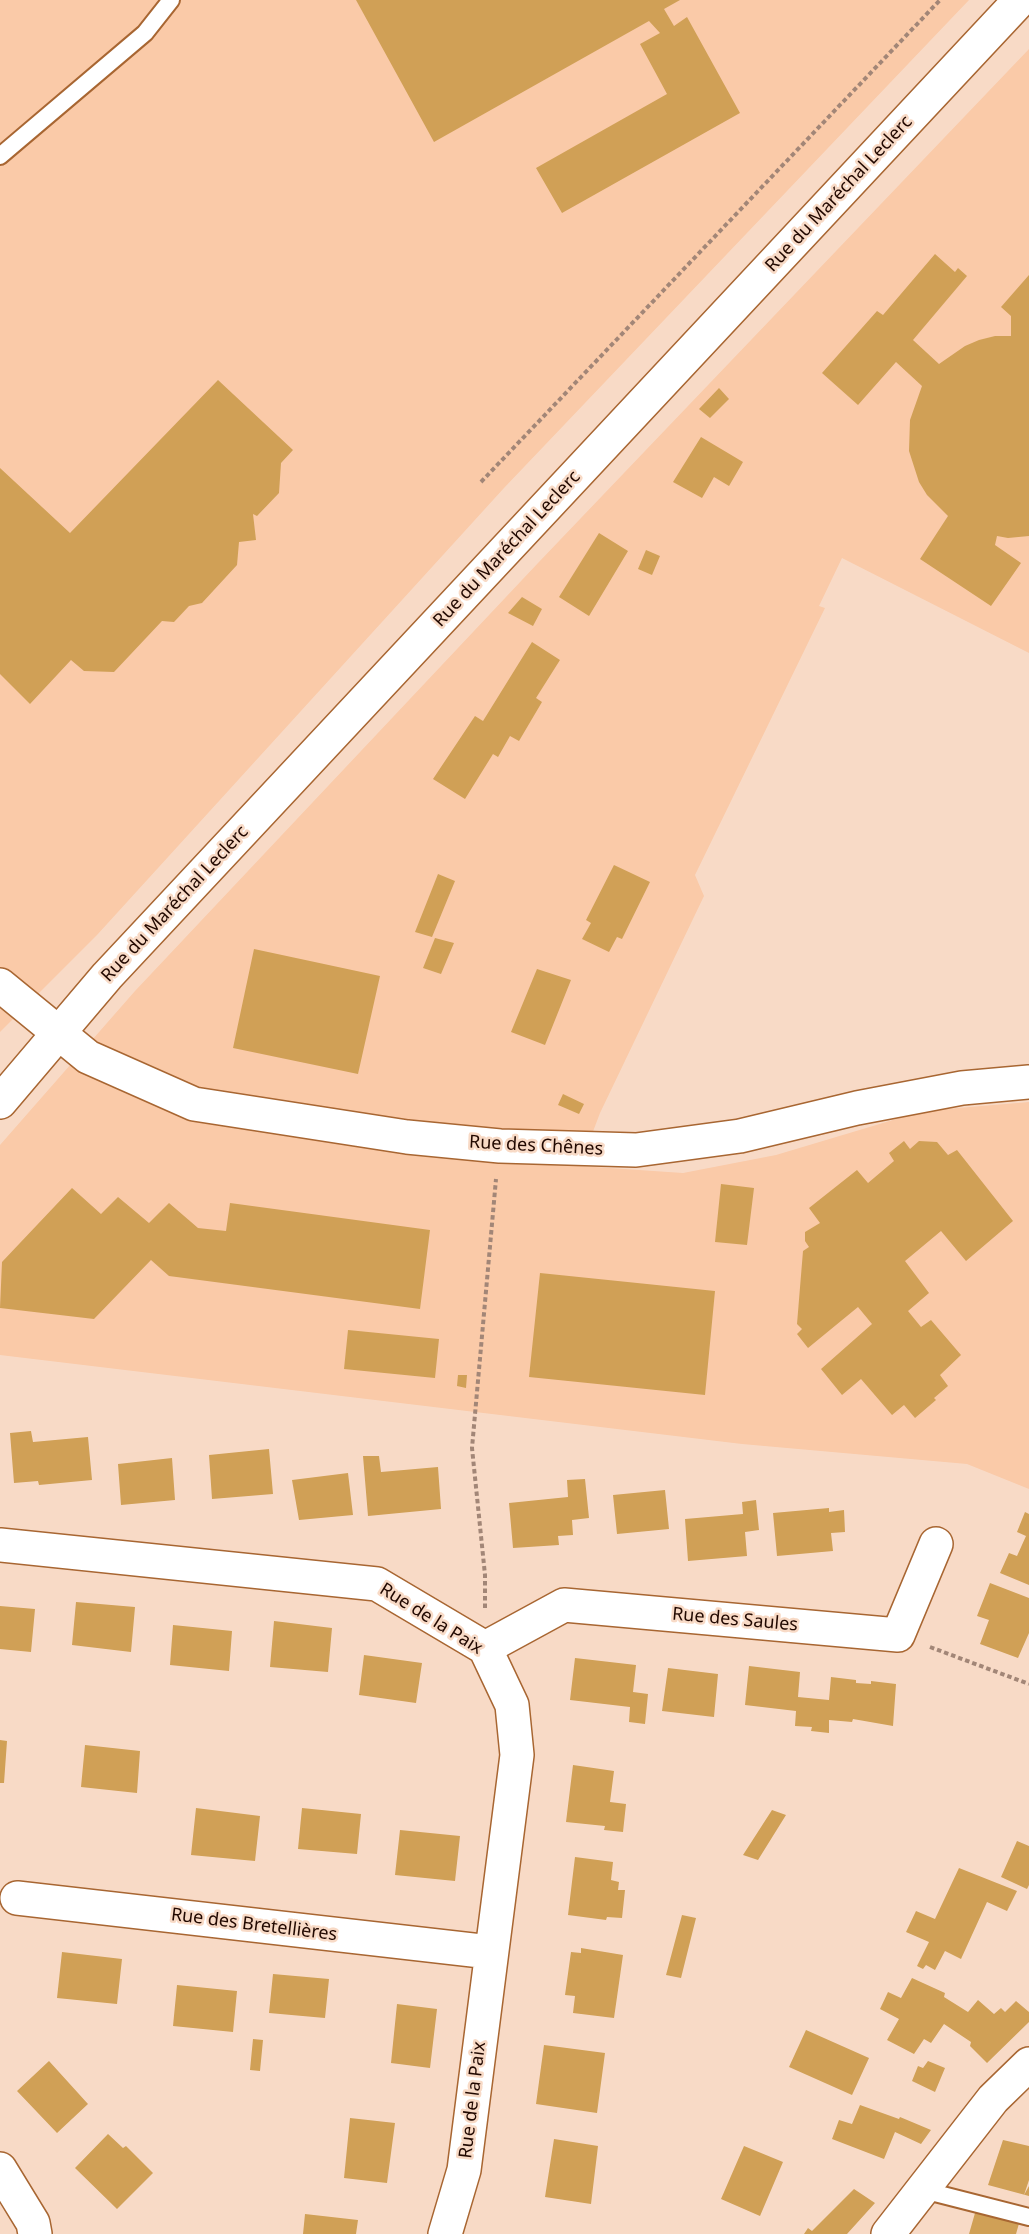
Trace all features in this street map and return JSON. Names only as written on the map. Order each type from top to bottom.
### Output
[{"type":"street","name":"Rue du Maréchal Leclerc","points":[[0,1102],[57,1033],[140,941],[1020,0]]},
{"type":"street","name":"Rue des Chênes","points":[[0,985],[88,1057],[194,1104],[407,1137],[500,1146],[636,1150],[740,1136],[857,1108],[962,1088],[1029,1082]]},
{"type":"street","points":[[898,1635],[936,1544]]},
{"type":"street","name":"Rue de la Paix","points":[[0,1545],[377,1584],[485,1648],[512,1705],[517,1755],[464,2169],[445,2234]]},
{"type":"street","name":"Rue des Saules","points":[[485,1648],[564,1605],[898,1635]]},
{"type":"street","name":"Rue des Bretellières","points":[[17,1898],[490,1952]]},
{"type":"street","points":[[888,2234],[993,2099],[1029,2064]]},
{"type":"street","points":[[0,2169],[33,2223],[35,2234]]},
{"type":"lane","points":[[0,156],[145,33],[171,0]]},
{"type":"lane","points":[[923,2190],[1029,2217]]},
{"type":"path","points":[[481,482],[940,0]]},
{"type":"path","points":[[485,1648],[485,1575],[472,1448],[492,1212],[500,1146]]},
{"type":"path","points":[[898,1635],[1029,1684]]},
{"type":"shaded area","points":[[0,0],[969,0],[504,488],[97,935],[0,1032]]},
{"type":"shaded area","points":[[1029,49],[1029,653],[842,558],[819,606],[825,608],[695,875],[704,896],[600,1113],[580,1166],[683,1173],[776,1155],[923,1111],[1029,1102],[1029,1489],[967,1464],[742,1444],[0,1355],[0,1145],[135,991],[538,563]]},
{"type":"building","points":[[356,0],[680,0],[664,9],[674,26],[687,17],[740,113],[562,213],[536,168],[667,94],[640,44],[660,33],[649,21],[434,142]]},
{"type":"building","points":[[935,254],[955,272],[958,268],[967,276],[913,340],[939,364],[965,346],[979,340],[995,336],[1011,336],[1011,316],[1001,307],[1029,275],[1029,536],[1008,538],[997,536],[995,545],[1021,563],[991,606],[920,559],[948,516],[927,495],[919,482],[909,451],[910,420],[922,386],[896,362],[858,405],[822,373],[877,311],[883,315]]},
{"type":"building","points":[[218,380],[293,450],[281,463],[279,493],[257,516],[253,514],[256,540],[239,542],[237,565],[202,603],[189,606],[174,622],[162,621],[114,672],[84,671],[71,660],[30,704],[0,674],[0,468],[70,533]]},
{"type":"building","points":[[719,388],[729,399],[710,418],[699,409]]},
{"type":"building","points":[[701,437],[743,462],[729,486],[714,477],[702,498],[673,482]]},
{"type":"building","points":[[599,533],[628,551],[589,616],[559,597]]},
{"type":"building","points":[[646,550],[660,556],[652,575],[638,569]]},
{"type":"building","points":[[522,597],[542,609],[533,626],[508,613]]},
{"type":"building","points":[[532,642],[560,660],[536,698],[542,702],[519,741],[510,736],[498,757],[493,754],[465,799],[433,779],[475,716],[483,721]]},
{"type":"building","points":[[614,865],[650,882],[622,939],[617,937],[609,952],[582,939],[591,923],[586,920]]},
{"type":"building","points":[[438,874],[455,881],[432,937],[415,932]]},
{"type":"building","points":[[435,938],[454,943],[441,974],[423,968]]},
{"type":"building","points":[[254,949],[380,976],[358,1074],[233,1048]]},
{"type":"building","points":[[537,969],[571,980],[545,1045],[511,1032]]},
{"type":"building","points":[[563,1094],[584,1104],[579,1114],[558,1105]]},
{"type":"building","points":[[904,1141],[910,1149],[919,1141],[937,1142],[948,1155],[957,1150],[1013,1221],[966,1261],[941,1231],[905,1261],[929,1293],[908,1311],[921,1327],[931,1320],[961,1355],[940,1375],[948,1386],[915,1418],[904,1405],[892,1415],[861,1379],[842,1395],[821,1369],[872,1324],[858,1307],[808,1348],[797,1334],[802,1329],[797,1324],[803,1251],[809,1247],[805,1241],[805,1232],[820,1223],[809,1208],[857,1170],[868,1183],[894,1161],[889,1153]]},
{"type":"building","points":[[721,1184],[754,1188],[747,1245],[715,1242]]},
{"type":"building","points":[[72,1188],[101,1214],[118,1197],[149,1223],[169,1203],[198,1228],[226,1231],[230,1203],[430,1230],[420,1309],[169,1276],[151,1260],[94,1319],[0,1308],[2,1262]]},
{"type":"building","points":[[540,1273],[715,1291],[705,1395],[529,1377]]},
{"type":"building","points":[[348,1330],[439,1339],[435,1378],[344,1369]]},
{"type":"building","points":[[458,1375],[467,1375],[466,1388],[457,1386]]},
{"type":"building","points":[[31,1431],[33,1442],[88,1437],[92,1480],[39,1485],[38,1481],[14,1483],[10,1433]]},
{"type":"building","points":[[269,1449],[273,1494],[212,1499],[209,1455]]},
{"type":"building","points":[[363,1456],[379,1456],[381,1472],[438,1467],[441,1509],[368,1516]]},
{"type":"building","points":[[172,1458],[175,1500],[121,1505],[118,1464]]},
{"type":"building","points":[[348,1473],[353,1515],[299,1520],[292,1480]]},
{"type":"building","points":[[585,1479],[589,1518],[572,1520],[573,1535],[558,1536],[559,1545],[513,1548],[509,1503],[568,1497],[567,1480]]},
{"type":"building","points":[[665,1490],[669,1529],[617,1534],[613,1495]]},
{"type":"building","points":[[756,1500],[759,1530],[745,1532],[747,1556],[688,1561],[685,1519],[743,1514],[742,1502]]},
{"type":"building","points":[[829,1508],[829,1512],[844,1510],[845,1532],[831,1533],[833,1551],[777,1556],[773,1513]]},
{"type":"building","points":[[1025,1512],[1029,1514],[1029,1585],[1000,1573],[1009,1553],[1017,1556],[1026,1536],[1017,1532]]},
{"type":"building","points":[[990,1583],[1029,1598],[1029,1633],[1018,1658],[980,1644],[989,1620],[977,1616]]},
{"type":"building","points":[[76,1602],[135,1607],[131,1652],[72,1645]]},
{"type":"building","points":[[0,1606],[35,1609],[31,1652],[0,1649]]},
{"type":"building","points":[[274,1621],[332,1628],[328,1672],[270,1667]]},
{"type":"building","points":[[173,1625],[232,1631],[229,1671],[170,1665]]},
{"type":"building","points":[[364,1655],[422,1663],[416,1703],[359,1695]]},
{"type":"building","points":[[575,1658],[636,1665],[633,1692],[648,1694],[645,1724],[629,1722],[630,1707],[570,1700]]},
{"type":"building","points":[[749,1666],[800,1672],[798,1697],[829,1700],[831,1677],[856,1680],[856,1683],[871,1684],[871,1681],[896,1684],[893,1726],[853,1719],[852,1722],[829,1720],[829,1733],[811,1731],[812,1727],[795,1726],[796,1711],[745,1705]]},
{"type":"building","points":[[668,1668],[718,1674],[714,1717],[662,1711]]},
{"type":"building","points":[[0,1740],[7,1741],[4,1783],[0,1783]]},
{"type":"building","points":[[85,1745],[140,1751],[137,1793],[81,1787]]},
{"type":"building","points":[[573,1765],[614,1771],[610,1802],[626,1804],[623,1832],[604,1830],[605,1826],[566,1822]]},
{"type":"building","points":[[196,1808],[260,1816],[255,1861],[191,1855]]},
{"type":"building","points":[[302,1808],[361,1814],[357,1854],[298,1849]]},
{"type":"building","points":[[772,1810],[786,1815],[758,1860],[743,1855]]},
{"type":"building","points":[[400,1830],[460,1836],[455,1881],[395,1875]]},
{"type":"building","points":[[1017,1841],[1029,1846],[1029,1885],[1027,1889],[1001,1877]]},
{"type":"building","points":[[575,1857],[613,1862],[611,1880],[619,1882],[618,1890],[625,1890],[622,1918],[607,1917],[606,1920],[568,1915]]},
{"type":"building","points":[[959,1868],[1017,1891],[1007,1911],[987,1902],[961,1959],[945,1951],[935,1970],[926,1965],[923,1969],[917,1966],[929,1942],[906,1932],[916,1911],[935,1919]]},
{"type":"building","points":[[682,1915],[696,1918],[681,1978],[666,1975]]},
{"type":"building","points":[[581,1948],[623,1955],[614,2018],[573,2013],[575,1996],[565,1995],[571,1952],[581,1953]]},
{"type":"building","points":[[62,1952],[122,1959],[117,2004],[57,1998]]},
{"type":"building","points":[[273,1974],[329,1979],[325,2018],[269,2013]]},
{"type":"building","points":[[912,1978],[945,1993],[944,1997],[968,2012],[978,2000],[994,2014],[1001,2008],[1005,2012],[1016,2001],[1029,2012],[1029,2022],[987,2063],[970,2046],[971,2042],[944,2024],[931,2043],[924,2039],[914,2054],[887,2040],[899,2019],[880,2009],[888,1992],[901,1998]]},
{"type":"building","points":[[177,1985],[237,1991],[233,2032],[173,2026]]},
{"type":"building","points":[[397,2004],[437,2009],[430,2068],[391,2063]]},
{"type":"building","points":[[806,2030],[869,2058],[852,2095],[789,2067]]},
{"type":"building","points":[[253,2039],[263,2040],[260,2071],[250,2070]]},
{"type":"building","points":[[544,2045],[605,2053],[597,2113],[536,2104]]},
{"type":"building","points":[[49,2061],[88,2104],[57,2133],[17,2091]]},
{"type":"building","points":[[928,2061],[945,2068],[935,2092],[912,2081],[918,2066],[923,2068]]},
{"type":"building","points":[[860,2105],[899,2119],[900,2117],[931,2130],[921,2144],[895,2132],[884,2159],[832,2139],[839,2120],[852,2124]]},
{"type":"building","points":[[350,2118],[395,2123],[387,2183],[344,2178]]},
{"type":"building","points":[[108,2134],[123,2148],[126,2146],[153,2173],[117,2209],[75,2168]]},
{"type":"building","points":[[554,2139],[598,2146],[591,2204],[545,2197]]},
{"type":"building","points":[[1003,2140],[1029,2146],[1029,2180],[1024,2195],[988,2185]]},
{"type":"building","points":[[744,2146],[783,2162],[760,2216],[721,2199]]},
{"type":"building","points":[[1029,2186],[1029,2196],[1024,2195]]},
{"type":"building","points":[[854,2189],[875,2203],[847,2234],[804,2234],[808,2228],[812,2231]]},
{"type":"building","points":[[977,2206],[1020,2220],[1016,2234],[969,2234]]},
{"type":"building","points":[[305,2214],[358,2220],[356,2234],[303,2234]]}]
